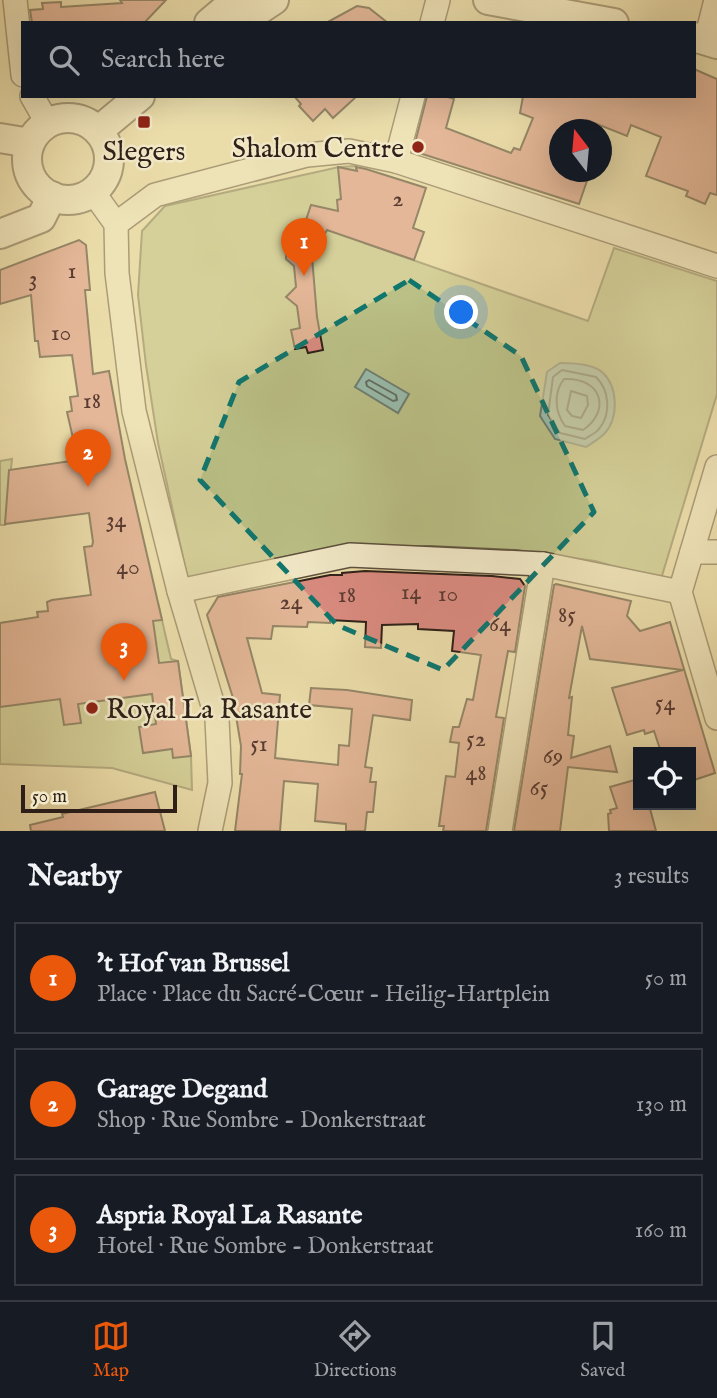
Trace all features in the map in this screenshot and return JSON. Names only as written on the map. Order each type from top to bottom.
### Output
[{"type":"street","points":[[15,0],[21,56]]},
{"type":"street","points":[[211,21],[236,0]]},
{"type":"street","points":[[242,21],[274,0]]},
{"type":"street","points":[[433,21],[438,0]]},
{"type":"street","points":[[488,0],[603,21]]},
{"type":"street","points":[[706,40],[716,0]]},
{"type":"street","points":[[0,138],[39,133],[69,118],[80,120],[98,131],[105,140],[109,162],[101,184],[93,192],[73,199],[52,196],[42,189],[29,172],[27,160],[39,133],[32,98]]},
{"type":"street","points":[[98,131],[138,98]]},
{"type":"street","points":[[396,161],[412,98]]},
{"type":"street","points":[[116,224],[155,195],[307,155],[349,151],[396,161],[717,266]]},
{"type":"street","points":[[93,192],[116,224],[117,273],[134,411],[179,591],[217,719],[220,783],[211,831]]},
{"type":"street","points":[[0,234],[41,218],[52,196]]},
{"type":"street","points":[[717,467],[680,592],[717,718]]},
{"type":"street","points":[[692,552],[717,552]]},
{"type":"street","points":[[179,591],[350,555],[543,564],[680,592]]},
{"type":"street","points":[[500,831],[543,564]]},
{"type":"highlighted area","points":[[409,280],[521,356],[594,512],[443,670],[337,625],[200,480],[239,382]]},
{"type":"green space","points":[[356,166],[364,243],[588,321],[614,248],[717,281],[717,394],[661,579],[595,561],[516,550],[430,546],[367,548],[188,580],[158,443],[146,365],[138,295],[142,231],[165,206],[339,167]]},
{"type":"green space","points":[[12,459],[5,525],[0,525],[0,461]]},
{"type":"green space","name":"Royal La Rasante","points":[[158,603],[171,659],[178,661],[191,756],[192,790],[112,768],[0,764],[0,623]]},
{"type":"water","points":[[560,363],[589,366],[599,370],[612,386],[615,403],[609,428],[586,447],[555,439],[540,416],[547,372]]},
{"type":"water","points":[[366,369],[409,394],[398,413],[355,387]]},
{"type":"building","points":[[120,0],[166,0],[146,21],[32,21],[30,10],[43,9],[42,3],[61,2],[61,7],[122,3]]},
{"type":"building","points":[[357,6],[369,8],[385,21],[330,21]]},
{"type":"building","points":[[696,70],[717,79],[717,195],[710,193],[705,204],[686,196],[688,191],[646,176],[661,137],[631,125],[627,136],[612,130],[612,119],[549,119],[549,182],[587,182],[579,204],[413,151],[426,98],[454,99],[446,128],[511,153],[514,148],[520,150],[533,118],[520,113],[523,98],[696,98]]},
{"type":"building","points":[[296,98],[355,98],[333,118],[325,109],[313,121],[299,106],[301,104]]},
{"type":"building","points":[[338,167],[357,171],[356,167],[366,169],[426,188],[413,228],[424,232],[414,260],[327,230],[317,248],[318,256],[312,257],[323,350],[308,353],[306,347],[295,349],[291,330],[300,328],[297,306],[286,297],[296,287],[294,266],[286,259],[287,240],[295,240],[311,205],[338,211],[337,200],[341,199]]},
{"type":"building","points":[[79,240],[86,245],[90,290],[85,290],[93,374],[109,371],[125,459],[162,620],[153,621],[159,663],[178,661],[191,756],[173,758],[172,749],[143,753],[139,727],[156,724],[152,694],[78,704],[81,723],[64,725],[60,699],[0,707],[0,623],[38,617],[37,612],[48,611],[47,602],[52,600],[91,595],[84,547],[92,546],[93,542],[89,513],[5,524],[9,470],[78,460],[67,412],[72,411],[70,397],[78,396],[72,355],[40,357],[38,341],[35,341],[31,295],[0,304],[0,270]]},
{"type":"building","points":[[365,571],[492,576],[520,579],[525,586],[515,652],[508,651],[496,717],[504,718],[486,831],[443,831],[444,826],[439,826],[446,776],[455,777],[459,743],[450,742],[453,727],[459,727],[467,699],[473,700],[481,655],[452,651],[454,631],[418,629],[418,624],[382,625],[381,648],[365,647],[366,622],[330,620],[330,623],[308,622],[307,627],[273,626],[271,639],[247,638],[262,693],[280,695],[275,758],[338,765],[339,745],[349,746],[352,709],[309,705],[311,688],[347,690],[412,700],[410,720],[373,715],[365,767],[372,768],[370,782],[376,782],[373,812],[367,812],[365,831],[346,831],[346,824],[315,821],[318,784],[284,781],[280,831],[235,831],[242,774],[241,746],[233,698],[207,615],[218,597],[330,575]]},
{"type":"building","points":[[554,585],[631,601],[627,616],[640,631],[670,622],[715,773],[696,779],[696,747],[659,747],[654,731],[645,734],[644,730],[627,735],[612,688],[683,670],[590,659],[582,626],[569,698],[572,697],[568,735],[574,736],[571,758],[610,746],[617,772],[568,767],[560,831],[514,831]]},
{"type":"building","points":[[633,780],[633,810],[650,810],[656,831],[609,831],[608,814],[611,813],[610,810],[617,808],[610,787]]},
{"type":"building","points":[[155,792],[165,831],[31,831],[30,825],[63,817],[62,814]]},
{"type":"place","name":"Slegers","points":[[144,122]]},
{"type":"place","name":"Shalom Centre","points":[[418,147]]},
{"type":"place","name":"'t Hof van Brussel","points":[[304,276]]},
{"type":"place","name":"Garage Degand","points":[[88,487]]},
{"type":"place","name":"Aspria Royal La Rasante","points":[[124,681]]},
{"type":"place","name":"Royal La Rasante","points":[[92,708]]}]
